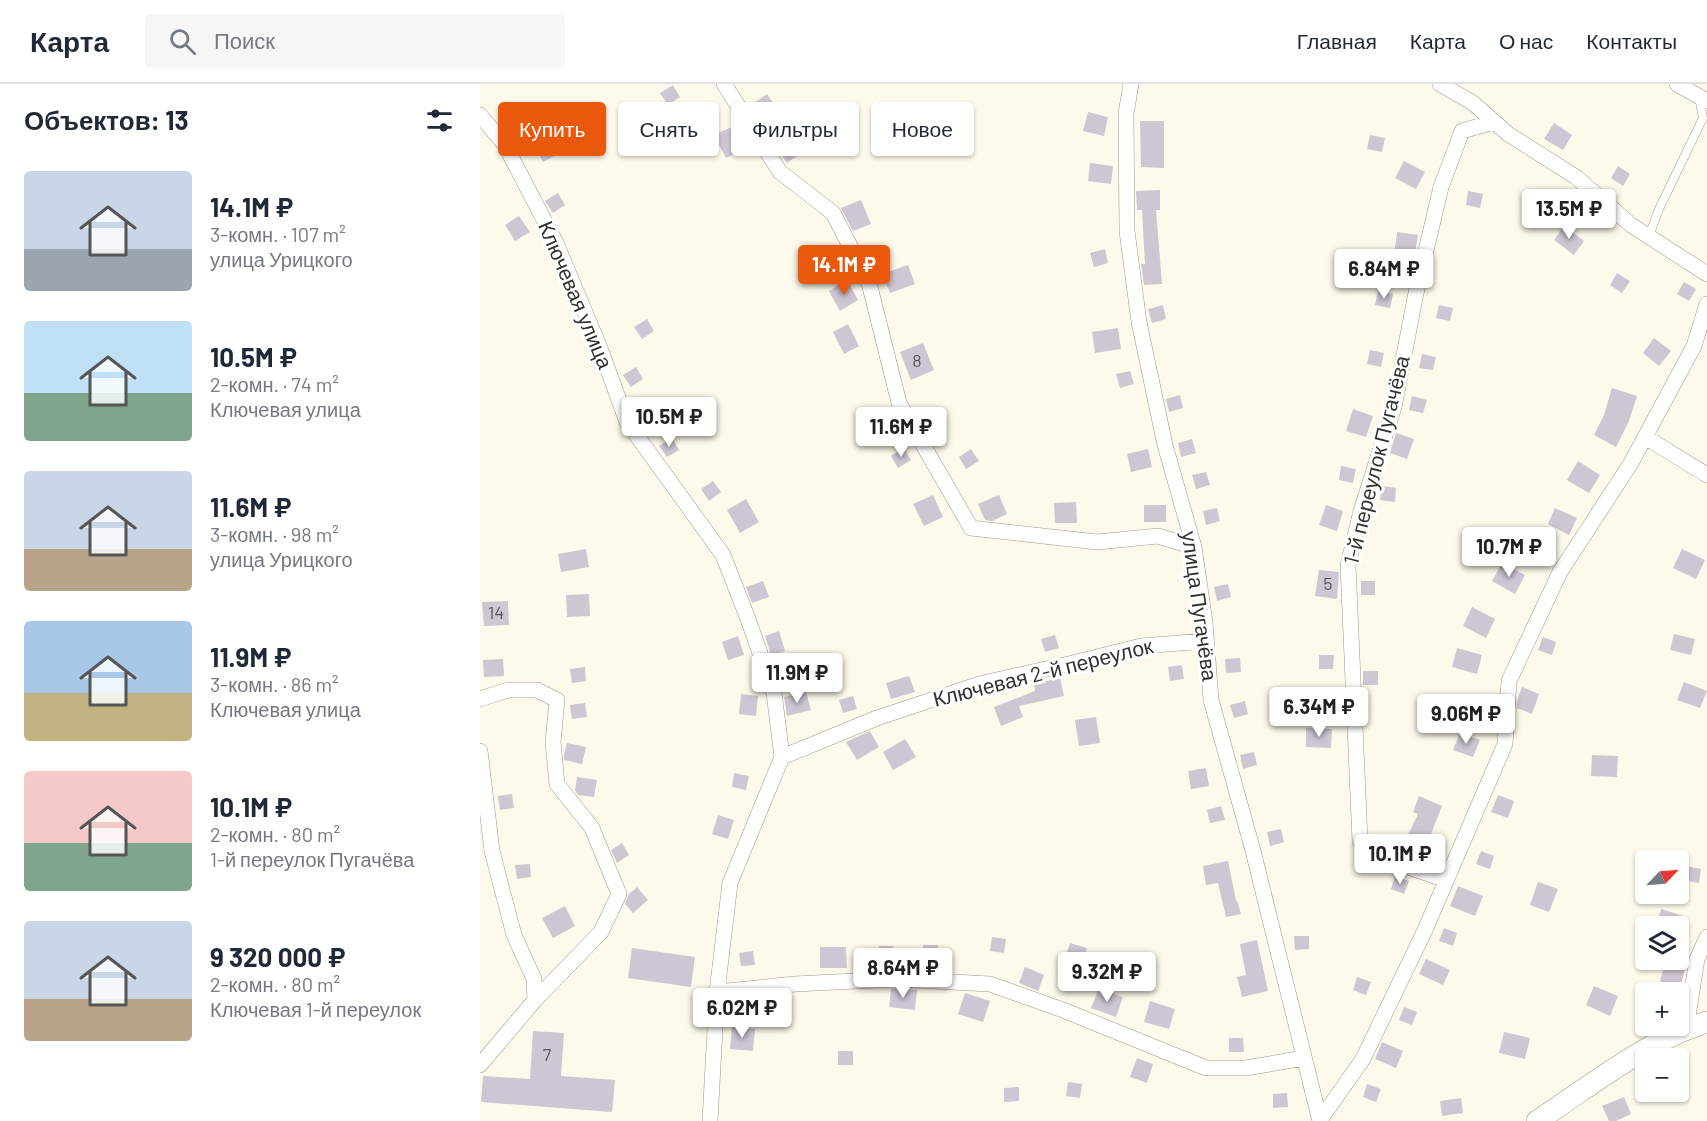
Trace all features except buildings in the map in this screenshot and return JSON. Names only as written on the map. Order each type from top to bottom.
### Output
[{"type":"main road","points":[[1689,1028],[1707,1022]]},
{"type":"main road","points":[[1538,1121],[1651,1045],[1671,1036]]},
{"type":"street","points":[[724,84],[780,172],[834,213],[869,283],[899,403],[971,528],[1097,542],[1158,536],[1194,547]]},
{"type":"street","name":"улица Пугачёва","points":[[1131,84],[1126,114],[1127,231],[1139,322],[1165,445],[1194,547],[1211,700],[1252,847],[1320,1121]]},
{"type":"street","points":[[1440,84],[1473,104],[1508,135],[1576,177],[1631,225],[1707,274]]},
{"type":"street","points":[[1677,84],[1703,99]]},
{"type":"street","name":"Ключевая улица","points":[[480,115],[505,145],[556,243],[600,348],[627,422],[723,555],[774,693],[782,757],[730,883],[717,992],[710,1121]]},
{"type":"street","name":"1-й переулок Пугачёва","points":[[1446,880],[1382,858],[1360,841],[1347,565],[1361,511],[1394,407],[1416,292],[1441,188],[1462,131],[1494,122]]},
{"type":"street","points":[[1320,1121],[1363,1059],[1425,930],[1505,744],[1509,681],[1560,572],[1631,463],[1694,346],[1707,304]]},
{"type":"street","points":[[1645,436],[1707,475]]},
{"type":"street","name":"Ключевая 2-й переулок","points":[[782,757],[877,718],[979,684],[1141,646],[1206,641]]},
{"type":"street","points":[[480,699],[508,690],[537,690],[557,700],[553,742],[557,784],[592,828],[619,894],[601,932],[535,1000],[480,1065]]},
{"type":"street","points":[[480,751],[492,851],[514,935],[534,979],[535,1000]]},
{"type":"street","points":[[1689,1010],[1697,959],[1707,937]]},
{"type":"street","points":[[717,992],[795,984],[896,979],[990,984],[1063,1010],[1206,1068],[1246,1068],[1304,1058]]},
{"type":"lane","points":[[1649,236],[1659,209],[1703,118],[1703,99]]}]
